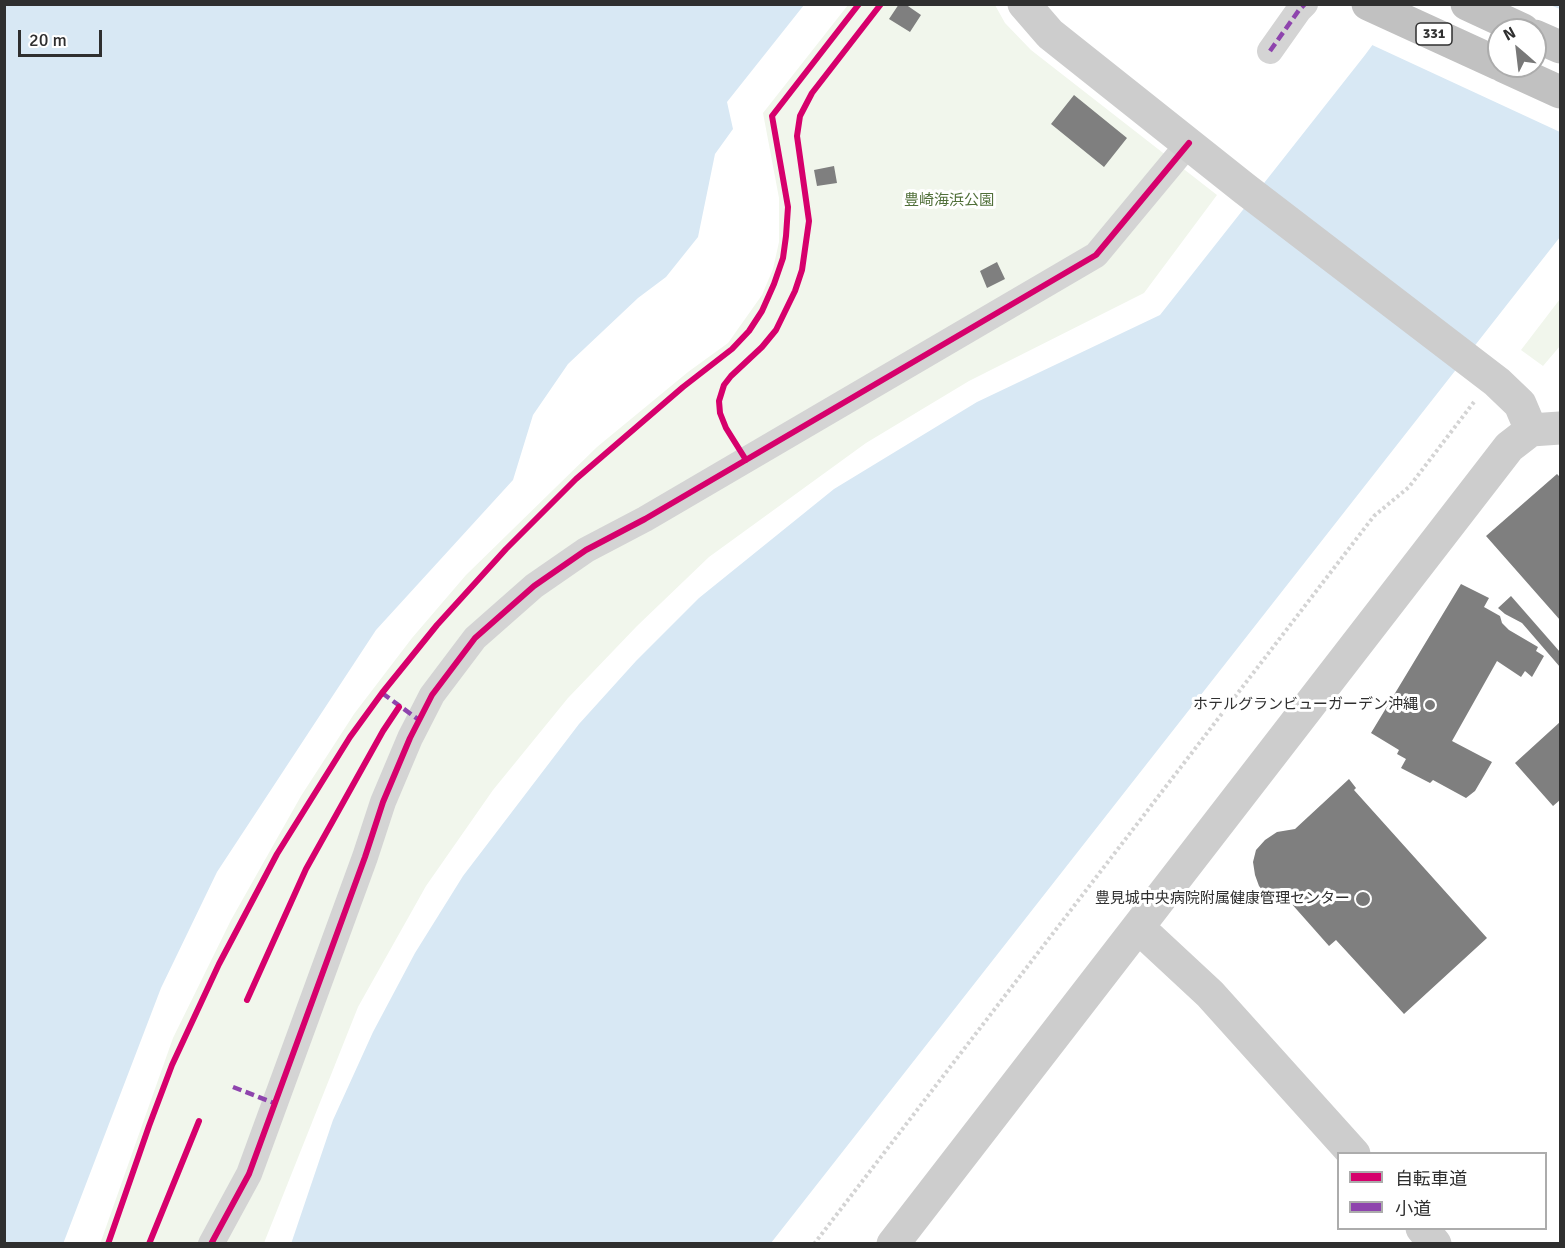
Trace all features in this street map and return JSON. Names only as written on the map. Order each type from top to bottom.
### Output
[{"type":"highway","name":"331","points":[[1368,4],[1487,59]]},
{"type":"highway","points":[[1467,4],[1497,18]]},
{"type":"highway","name":"331","points":[[1529,78],[1560,92]]},
{"type":"street","points":[[893,1244],[1509,447],[1546,429],[1503,387],[1476,379],[1189,143],[1050,34],[1024,4]]},
{"type":"street","points":[[1270,51],[1305,4]]},
{"type":"street","points":[[211,1244],[249,1174],[365,857],[382,802],[432,695],[475,638],[534,586],[586,550],[645,519],[1096,255],[1189,143]]},
{"type":"street","points":[[1139,928],[1210,994],[1352,1152]]},
{"type":"street","points":[[1424,1230],[1436,1244]]},
{"type":"path","points":[[814,1244],[1374,516],[1408,487],[1476,379]]},
{"type":"green space","name":"豊崎海浜公園","points":[[848,5],[995,5],[1005,23],[1031,50],[1217,195],[1144,293],[969,381],[866,443],[709,557],[637,626],[568,698],[493,790],[426,886],[358,1007],[264,1243],[100,1244],[173,1038],[231,920],[301,796],[354,714],[412,638],[466,575],[597,447],[688,372],[728,343],[762,295],[773,269],[779,242],[779,198],[763,113]]},
{"type":"green space","points":[[1560,299],[1560,346],[1543,366],[1521,350]]},
{"type":"water","points":[[5,4],[804,5],[727,102],[733,129],[715,154],[698,237],[666,277],[638,298],[568,364],[533,415],[513,480],[376,630],[217,872],[161,988],[63,1244],[4,1243]]},
{"type":"water","points":[[1402,5],[1560,5],[1560,237],[771,1243],[291,1244],[333,1120],[373,1032],[415,953],[463,876],[579,724],[636,661],[699,598],[834,489],[977,402],[1160,315]]},
{"type":"pier","points":[[1398,4],[1550,5],[1560,9],[1560,132],[1370,44]]},
{"type":"building","points":[[899,4],[905,4],[921,15],[910,32],[889,19]]},
{"type":"building","points":[[1074,95],[1127,138],[1104,167],[1051,124]]},
{"type":"building","points":[[834,166],[837,183],[817,186],[814,170]]},
{"type":"building","points":[[997,262],[1005,279],[987,288],[980,271]]},
{"type":"building","points":[[1557,474],[1560,477],[1560,620],[1486,536]]},
{"type":"building","name":"ホテルグランビューガーデン沖縄","points":[[1461,584],[1489,598],[1484,607],[1500,616],[1502,623],[1509,630],[1538,647],[1536,651],[1544,656],[1532,677],[1525,671],[1521,677],[1497,661],[1452,741],[1492,762],[1475,791],[1466,798],[1433,780],[1430,783],[1401,768],[1406,759],[1397,754],[1399,750],[1371,733]]},
{"type":"building","points":[[1511,596],[1560,652],[1560,667],[1522,623],[1498,608]]},
{"type":"building","points":[[1560,722],[1560,800],[1553,806],[1515,763]]},
{"type":"building","name":"豊見城中央病院附属健康管理センター","points":[[1349,779],[1356,788],[1354,790],[1487,938],[1404,1014],[1336,940],[1329,946],[1290,902],[1280,902],[1268,897],[1259,886],[1255,875],[1253,862],[1256,850],[1265,840],[1277,832],[1295,829]]},
{"type":"marked path","points":[[1270,51],[1305,4]]},
{"type":"marked path","points":[[382,693],[419,720]]},
{"type":"marked path","points":[[233,1087],[274,1103]]},
{"type":"cycle path","points":[[108,1244],[172,1065],[219,964],[277,854],[350,737],[437,625],[506,549],[576,479],[683,387],[732,349],[749,331],[762,311],[783,258],[788,207],[772,116],[859,4]]},
{"type":"cycle path","points":[[746,460],[726,428],[720,413],[719,401],[724,385],[731,376],[762,347],[776,330],[795,291],[802,270],[809,221],[797,136],[800,116],[812,93],[881,4]]},
{"type":"cycle path","points":[[211,1244],[249,1174],[383,802],[410,738],[432,695],[475,638],[534,586],[586,550],[645,519],[1096,255],[1189,143]]},
{"type":"cycle path","points":[[247,1000],[306,869],[383,731],[399,707]]},
{"type":"cycle path","points":[[149,1244],[199,1121]]},
{"type":"place","name":"ホテルグランビューガーデン沖縄","points":[[1430,705]]},
{"type":"place","name":"豊見城中央病院附属健康管理センター","points":[[1363,899]]}]
